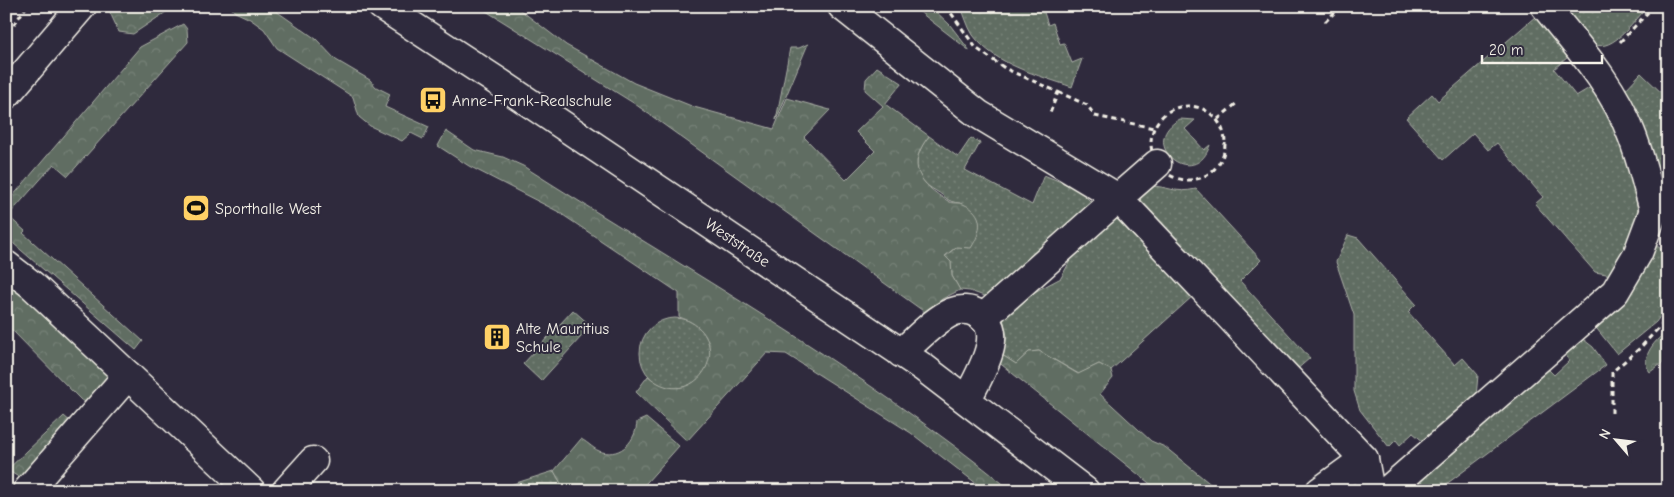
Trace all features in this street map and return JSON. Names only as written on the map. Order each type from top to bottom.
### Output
[{"type":"main road","points":[[6,95],[82,6]]},
{"type":"main road","name":"Weststraße","points":[[382,6],[508,88],[901,353],[967,400],[1084,491]]},
{"type":"main road","points":[[842,6],[978,114],[1118,198],[1364,459],[1370,491]]},
{"type":"main road","points":[[1387,491],[1615,292],[1638,253],[1661,207],[1632,133],[1616,101],[1595,68],[1545,6]]},
{"type":"main road","points":[[982,318],[1157,164]]},
{"type":"main road","points":[[6,265],[32,285],[128,375],[239,486]]},
{"type":"main road","points":[[901,353],[951,312],[970,310],[982,318],[990,329],[990,347],[967,400]]},
{"type":"main road","points":[[27,491],[128,375]]},
{"type":"main road","points":[[1320,491],[1364,459]]},
{"type":"main road","points":[[286,491],[313,461]]},
{"type":"path","points":[[6,18],[14,24],[27,6]]},
{"type":"path","points":[[946,6],[976,48],[1006,69],[1087,105],[1095,116],[1154,128]]},
{"type":"path","points":[[1325,22],[1341,6]]},
{"type":"path","points":[[1595,68],[1654,6]]},
{"type":"path","points":[[1038,149],[1058,92]]},
{"type":"path","points":[[1218,119],[1237,103]]},
{"type":"path","points":[[1188,105],[1200,107],[1218,119],[1224,130],[1224,154],[1210,173],[1188,180],[1165,172],[1157,164],[1152,153],[1151,142],[1154,128],[1166,112],[1176,107],[1188,105]]},
{"type":"path","points":[[1612,413],[1612,372],[1640,348],[1668,318]]},
{"type":"green space","points":[[107,6],[170,6],[169,10],[133,34],[119,32]]},
{"type":"green space","points":[[230,6],[269,6],[316,39],[336,60],[370,80],[376,87],[390,94],[385,107],[429,127],[423,139],[411,133],[402,141],[370,126],[359,117],[353,97],[277,48],[264,29],[250,19],[235,12]]},
{"type":"green space","points":[[478,6],[515,6],[566,45],[634,83],[694,107],[774,129],[787,98],[830,110],[804,137],[846,180],[875,151],[856,132],[883,106],[865,90],[866,79],[877,67],[902,83],[885,104],[929,136],[918,156],[917,165],[923,181],[938,195],[948,201],[963,204],[975,212],[978,217],[979,229],[971,248],[956,247],[945,256],[951,262],[952,276],[960,290],[942,299],[926,313],[635,104]]},
{"type":"green space","points":[[912,6],[930,6],[950,25],[970,51]]},
{"type":"green space","points":[[960,6],[1042,6],[1048,25],[1053,23],[1060,44],[1064,43],[1072,63],[1082,59],[1072,87],[1018,68],[993,54],[973,35]]},
{"type":"green space","points":[[1559,6],[1648,6],[1616,40],[1601,46],[1594,44],[1585,37]]},
{"type":"green space","points":[[1536,16],[1568,57],[1554,69],[1576,96],[1591,87],[1608,109],[1632,174],[1639,217],[1639,229],[1612,275],[1595,272],[1535,204],[1543,197],[1497,143],[1488,150],[1473,133],[1443,160],[1406,118],[1432,94],[1438,101]]},
{"type":"green space","points":[[183,24],[187,29],[188,42],[68,176],[54,164],[8,216],[25,231],[23,233],[143,341],[136,350],[6,237],[6,204],[140,47]]},
{"type":"green space","points":[[808,44],[776,120],[790,48],[799,48]]},
{"type":"green space","points":[[1641,73],[1668,99],[1668,183],[1657,177],[1624,91]]},
{"type":"green space","points":[[1180,119],[1195,120],[1185,129],[1204,150],[1210,145],[1203,158],[1193,164],[1182,164],[1172,159],[1166,151],[1164,140],[1168,129]]},
{"type":"green space","points":[[446,131],[474,150],[503,157],[523,166],[772,321],[895,403],[1012,491],[986,491],[911,433],[786,354],[767,353],[687,441],[636,392],[648,376],[666,386],[682,387],[696,381],[705,369],[710,355],[707,340],[698,327],[679,317],[679,293],[557,211],[469,166],[438,146]]},
{"type":"green space","points":[[929,136],[958,157],[971,138],[980,143],[965,170],[1032,205],[1044,175],[1078,189],[1094,205],[990,298],[970,291],[960,290],[952,276],[951,262],[945,257],[956,247],[960,203],[949,200],[928,186],[922,180],[917,166],[917,159],[923,144]]},
{"type":"green space","points":[[1150,186],[1182,191],[1196,189],[1261,260],[1240,281],[1310,358],[1295,371],[1136,201]]},
{"type":"green space","points":[[1117,216],[1194,295],[1111,370],[1099,364],[1079,374],[1039,351],[1029,352],[1016,364],[1002,355],[1007,336],[1003,318],[1025,297],[1061,278],[1073,255]]},
{"type":"green space","points":[[1348,235],[1358,238],[1416,304],[1408,312],[1455,365],[1463,358],[1478,375],[1476,397],[1424,442],[1413,433],[1400,445],[1396,440],[1389,447],[1360,410],[1354,391],[1354,315],[1336,262]]},
{"type":"green space","points":[[1655,244],[1661,249],[1668,268],[1668,306],[1656,322],[1617,354],[1593,324],[1634,288],[1648,264]]},
{"type":"green space","points":[[6,283],[9,283],[108,371],[108,380],[89,403],[81,400],[6,324]]},
{"type":"green space","points":[[573,310],[591,326],[541,381],[523,364]]},
{"type":"green space","points":[[682,318],[695,324],[704,333],[708,339],[710,353],[708,367],[700,378],[689,386],[668,388],[661,386],[650,378],[642,367],[640,346],[642,339],[650,328],[661,320]]},
{"type":"green space","points":[[1668,330],[1668,359],[1650,372],[1646,360],[1650,349]]},
{"type":"green space","points":[[1579,336],[1593,347],[1606,365],[1437,491],[1402,491],[1545,366],[1554,375],[1569,361],[1564,351]]},
{"type":"green space","points":[[1039,351],[1078,374],[1099,364],[1111,370],[1113,378],[1100,394],[1151,441],[1165,447],[1219,491],[1159,491],[997,361],[1002,355],[1016,364],[1029,352]]},
{"type":"green space","points":[[64,416],[72,423],[22,479],[7,470]]},
{"type":"green space","points":[[646,418],[679,446],[639,491],[574,491],[562,485],[554,471],[581,439],[599,451],[616,452],[627,446],[634,435],[637,422]]},
{"type":"green space","points":[[554,471],[562,485],[574,491],[491,491]]},
{"type":"place","name":"Anne-Frank-Realschule","points":[[433,100]]},
{"type":"place","name":"Sporthalle West","points":[[196,208]]},
{"type":"place","name":"Alte Mauritius Schule","points":[[497,337]]}]
